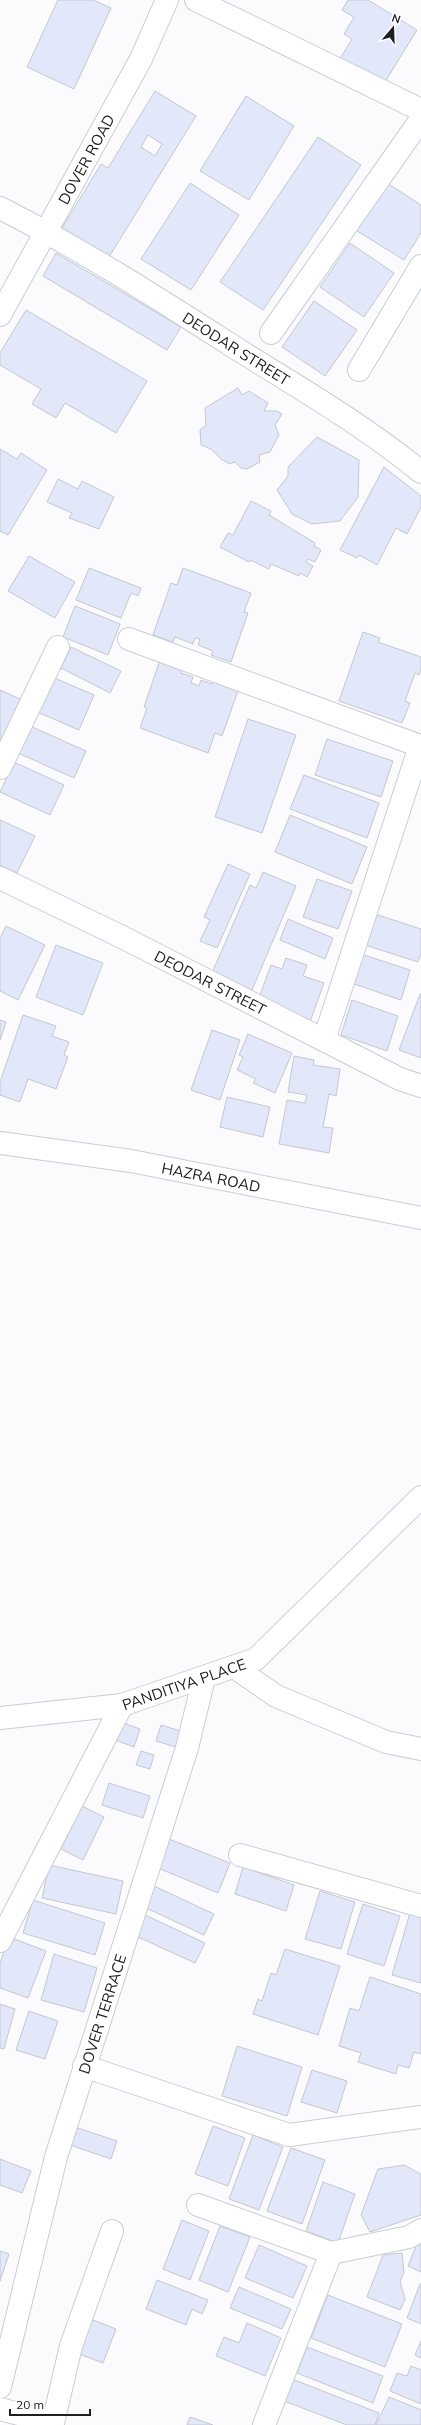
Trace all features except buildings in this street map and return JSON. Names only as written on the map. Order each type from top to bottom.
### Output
[{"type":"street","name":"DOVER ROAD","points":[[0,315],[48,232],[141,59],[167,0]]},
{"type":"street","points":[[196,0],[421,110]]},
{"type":"street","points":[[271,333],[421,119]]},
{"type":"street","name":"DEODAR STREET","points":[[0,208],[48,232],[385,442],[421,472]]},
{"type":"street","points":[[359,370],[421,266]]},
{"type":"street","points":[[129,639],[420,746],[324,1040]]},
{"type":"street","points":[[0,768],[58,646]]},
{"type":"street","name":"DEODAR STREET","points":[[0,878],[122,937],[400,1079],[421,1086]]},
{"type":"street","name":"HAZRA ROAD","points":[[0,1143],[131,1161],[421,1218]]},
{"type":"street","name":"PANDITIYA PLACE","points":[[1,1937],[122,1705],[256,1659],[421,1497]]},
{"type":"street","points":[[234,1666],[276,1696],[386,1742],[421,1749]]},
{"type":"street","name":"DOVER TERRACE","points":[[0,2387],[56,2157],[187,1748],[204,1678]]},
{"type":"street","points":[[0,1718],[122,1705]]},
{"type":"street","points":[[240,1855],[421,1906]]},
{"type":"street","points":[[84,2066],[289,2135],[421,2117]]},
{"type":"street","points":[[198,2205],[331,2253],[409,2237],[421,2230]]},
{"type":"street","points":[[0,2409],[56,2424],[71,2346],[112,2231]]},
{"type":"street","points":[[264,2425],[331,2253]]}]
